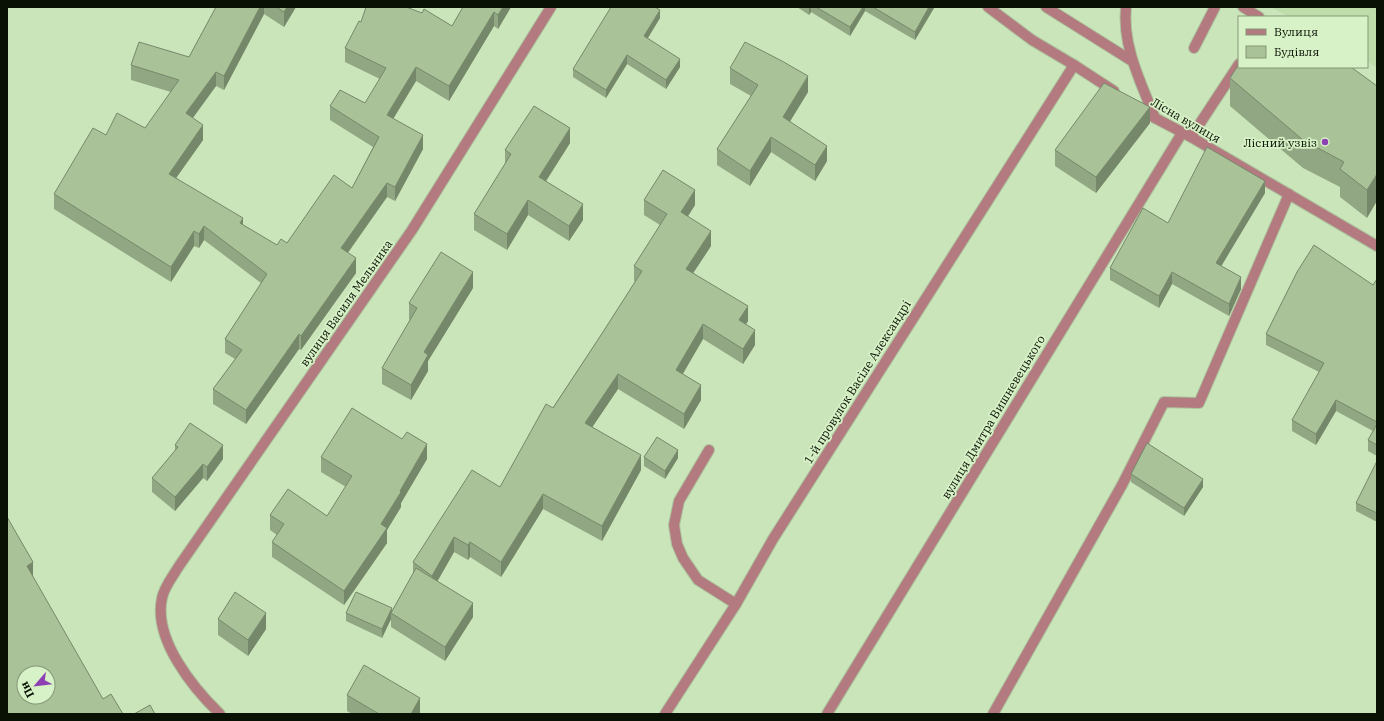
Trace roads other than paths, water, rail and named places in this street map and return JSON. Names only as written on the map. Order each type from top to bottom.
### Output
[{"type":"street","name":"вулиця Василя Мельника","points":[[220,714],[204,698],[172,654],[164,633],[161,611],[162,597],[179,566],[412,230],[551,7]]},
{"type":"street","name":"Лісна вулиця","points":[[988,7],[1032,40],[1074,65],[1155,118],[1376,243]]},
{"type":"street","points":[[1046,7],[1132,61]]},
{"type":"street","points":[[1126,7],[1125,18],[1132,61],[1155,118]]},
{"type":"street","points":[[1194,48],[1215,7]]},
{"type":"street","points":[[1243,7],[1256,16]]},
{"type":"street","name":"1-й провулок Васіле Александрі","points":[[666,714],[736,604],[773,539],[1074,65]]},
{"type":"street","name":"вулиця Дмитра Вишневецького","points":[[827,714],[1187,135],[1238,65]]},
{"type":"street","points":[[992,714],[1122,485],[1164,402],[1199,403],[1289,194]]},
{"type":"street","points":[[709,450],[679,501],[674,524],[677,544],[682,558],[698,580],[736,604]]},
{"type":"place","name":"Лісний узвіз","points":[[1325,142]]}]
